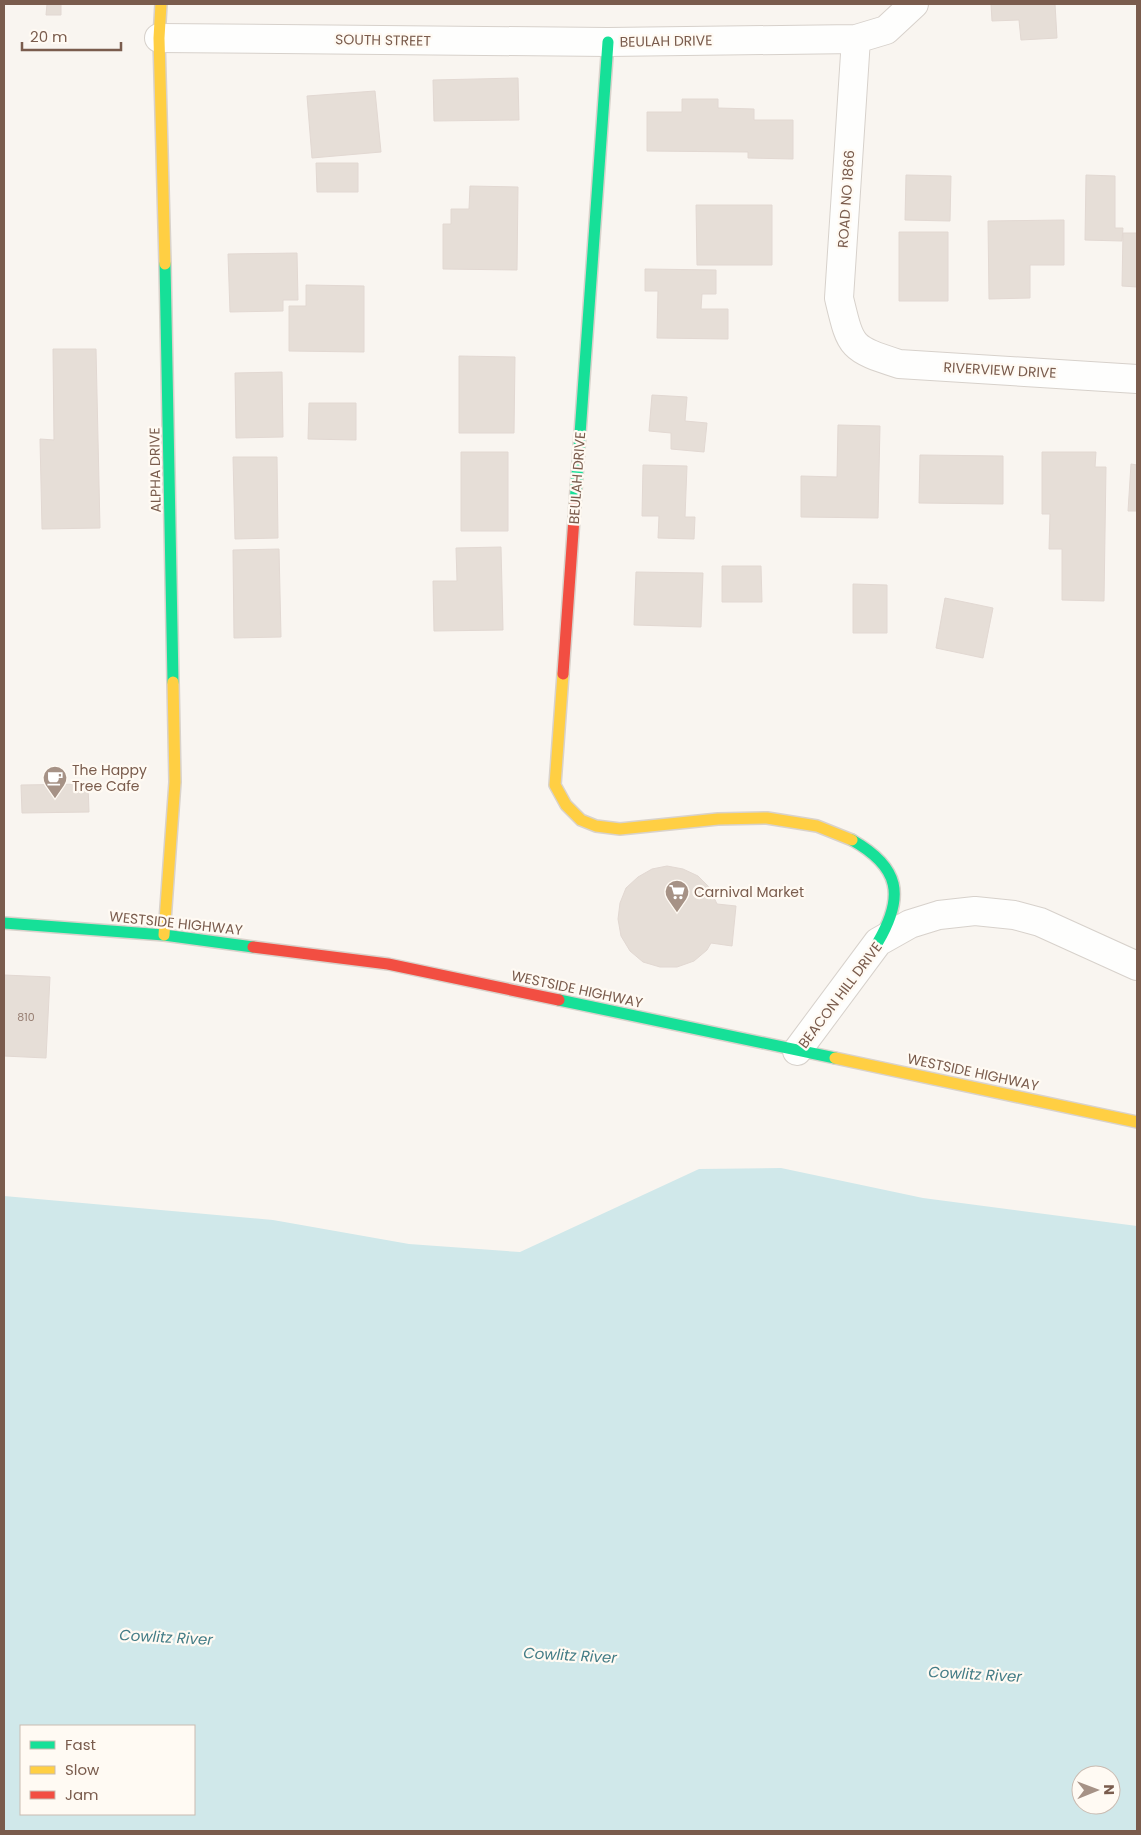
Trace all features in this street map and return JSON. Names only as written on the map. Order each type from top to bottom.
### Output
[{"type":"street","name":"ALPHA DRIVE","points":[[161,4],[159,38],[169,391],[175,782],[164,935]]},
{"type":"street","name":"BEULAH DRIVE","points":[[878,942],[891,921],[896,907],[894,882],[886,867],[871,852],[833,830],[777,820],[736,818],[641,828],[595,826],[579,819],[569,810],[560,799],[555,785],[608,42],[856,39],[886,30],[914,4]]},
{"type":"street","name":"SOUTH STREET","points":[[159,38],[608,42]]},
{"type":"street","name":"ROAD NO 1866","points":[[856,39],[839,298],[848,336],[864,353]]},
{"type":"street","name":"RIVERVIEW DRIVE","points":[[864,353],[899,364],[1137,379]]},
{"type":"street","name":"BEACON HILL DRIVE","points":[[797,1051],[878,942],[923,919],[955,912],[994,911],[1040,922],[1137,966]]},
{"type":"street","name":"WESTSIDE HIGHWAY","points":[[4,923],[164,935],[388,964],[1137,1122]]},
{"type":"water","name":"Cowlitz River","points":[[781,1168],[923,1198],[1137,1226],[1137,1831],[4,1831],[4,1196],[273,1220],[409,1244],[520,1252],[699,1169]]},
{"type":"building","points":[[47,4],[61,4],[61,15],[46,15]]},
{"type":"building","points":[[991,4],[1055,4],[1057,38],[1021,40],[1019,20],[992,21]]},
{"type":"building","points":[[518,78],[519,120],[434,121],[433,80]]},
{"type":"building","points":[[375,91],[381,152],[312,158],[307,96]]},
{"type":"building","points":[[682,99],[718,99],[718,108],[754,109],[754,120],[793,120],[793,159],[748,158],[748,152],[647,151],[647,112],[682,112]]},
{"type":"building","points":[[316,163],[358,163],[358,192],[317,192]]},
{"type":"building","points":[[906,175],[951,176],[950,221],[905,220]]},
{"type":"building","points":[[1086,175],[1115,176],[1115,228],[1123,228],[1122,241],[1085,240]]},
{"type":"building","points":[[470,186],[518,187],[517,270],[443,269],[443,224],[451,224],[451,209],[469,209]]},
{"type":"building","points":[[696,205],[772,205],[772,265],[697,265]]},
{"type":"building","points":[[1064,220],[1064,265],[1030,265],[1030,298],[989,299],[988,221]]},
{"type":"building","points":[[899,232],[948,232],[948,301],[899,301]]},
{"type":"building","points":[[1123,233],[1137,233],[1137,287],[1122,286]]},
{"type":"building","points":[[297,253],[298,300],[283,300],[283,311],[230,312],[228,254]]},
{"type":"building","points":[[645,269],[716,270],[716,294],[702,294],[701,309],[728,309],[728,339],[657,338],[658,291],[645,291]]},
{"type":"building","points":[[306,285],[364,286],[364,352],[289,351],[289,306],[306,306]]},
{"type":"building","points":[[53,349],[96,349],[100,528],[42,529],[40,439],[54,440]]},
{"type":"building","points":[[459,356],[515,357],[514,433],[459,433]]},
{"type":"building","points":[[282,372],[283,437],[236,438],[235,373]]},
{"type":"building","points":[[652,395],[687,397],[685,421],[707,423],[704,452],[671,449],[671,433],[649,431]]},
{"type":"building","points":[[309,403],[356,403],[356,440],[308,439]]},
{"type":"building","points":[[838,425],[880,426],[878,518],[801,517],[801,476],[837,477]]},
{"type":"building","points":[[461,452],[508,452],[508,531],[461,531]]},
{"type":"building","points":[[1042,452],[1096,452],[1095,467],[1106,467],[1104,601],[1062,600],[1062,549],[1049,549],[1050,514],[1042,514]]},
{"type":"building","points":[[920,455],[1003,456],[1003,504],[919,503]]},
{"type":"building","points":[[233,457],[277,457],[278,538],[235,539]]},
{"type":"building","points":[[1131,464],[1137,465],[1137,511],[1128,511]]},
{"type":"building","points":[[643,465],[687,466],[685,517],[695,517],[694,539],[658,538],[659,516],[642,516]]},
{"type":"building","points":[[501,547],[503,630],[434,631],[433,581],[457,581],[456,548]]},
{"type":"building","points":[[279,549],[281,637],[234,638],[233,550]]},
{"type":"building","points":[[722,566],[761,566],[762,602],[722,602]]},
{"type":"building","points":[[636,572],[703,573],[701,627],[634,625]]},
{"type":"building","points":[[853,584],[887,585],[887,633],[853,633]]},
{"type":"building","points":[[945,598],[993,608],[983,658],[936,648]]},
{"type":"building","name":"The Happy Tree Cafe","points":[[88,784],[89,812],[22,813],[21,785]]},
{"type":"building","name":"Carnival Market","points":[[667,866],[683,869],[698,876],[709,887],[717,904],[736,906],[732,946],[711,943],[707,950],[694,961],[677,967],[660,967],[643,962],[630,951],[621,936],[618,919],[620,903],[626,888],[638,877],[652,869]]},
{"type":"building","points":[[4,975],[50,977],[46,1058],[4,1056]]},
{"type":"traffic: fast","points":[[575,504],[608,42]]},
{"type":"traffic: fast","points":[[165,264],[173,682]]},
{"type":"traffic: fast","points":[[852,840],[868,850],[880,861],[888,872],[893,884],[892,910],[887,926],[878,942]]},
{"type":"traffic: fast","points":[[4,923],[164,935],[253,947]]},
{"type":"traffic: fast","points":[[559,1000],[835,1058]]},
{"type":"traffic: slow","points":[[161,4],[159,38],[165,264]]},
{"type":"traffic: slow","points":[[563,674],[555,785],[566,805],[581,820],[596,826],[620,829],[718,819],[767,818],[817,826],[852,840]]},
{"type":"traffic: slow","points":[[164,935],[175,782],[173,682]]},
{"type":"traffic: slow","points":[[835,1058],[1137,1122]]},
{"type":"traffic: jam","points":[[563,674],[575,504]]},
{"type":"traffic: jam","points":[[253,947],[388,964],[559,1000]]},
{"type":"place","name":"The Happy Tree Cafe","points":[[55,799]]},
{"type":"place","name":"Carnival Market","points":[[677,913]]}]
